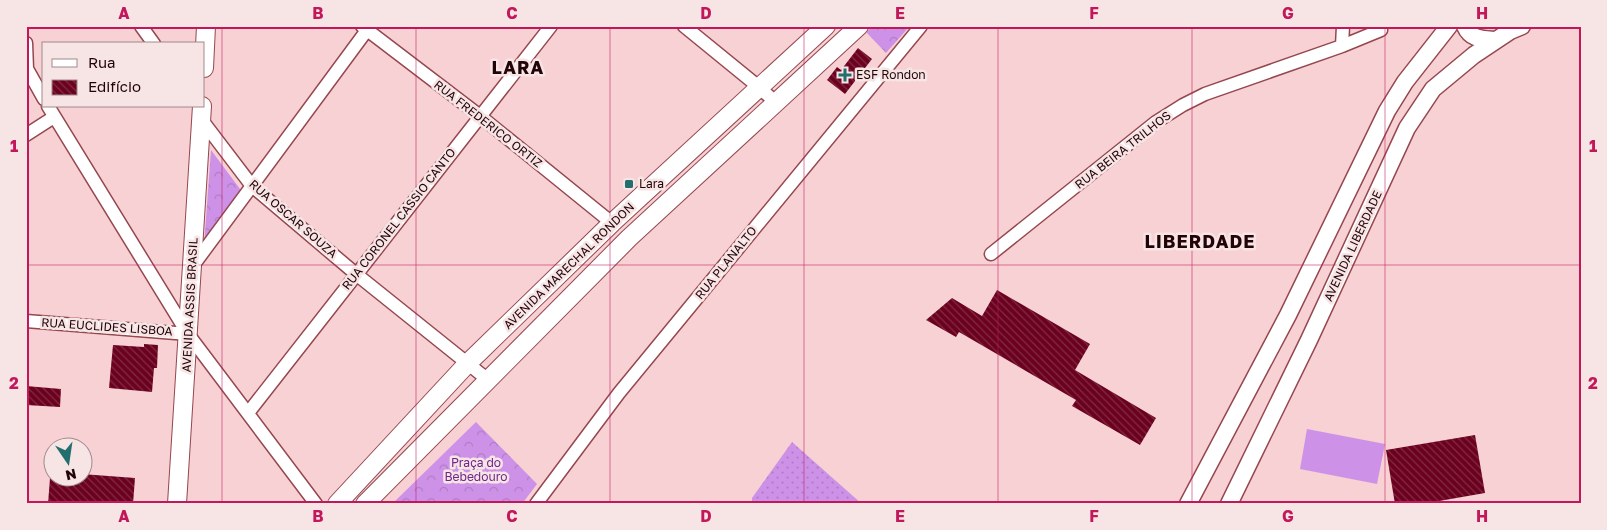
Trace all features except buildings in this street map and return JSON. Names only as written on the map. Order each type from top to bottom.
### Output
[{"type":"main road","points":[[205,47],[206,26]]},
{"type":"main road","name":"AVENIDA MARECHAL RONDON","points":[[337,504],[468,363],[612,224],[826,26]]},
{"type":"main road","name":"AVENIDA MARECHAL RONDON","points":[[366,504],[487,379],[629,238],[859,26]]},
{"type":"main road","name":"AVENIDA ASSIS BRASIL","points":[[177,504],[201,112]]},
{"type":"street","points":[[141,26],[153,42]]},
{"type":"street","name":"RUA CORONEL CASSIO CANTO","points":[[248,413],[551,26]]},
{"type":"street","points":[[684,26],[776,103]]},
{"type":"street","name":"RUA PLANALTO","points":[[536,504],[619,393],[921,26]]},
{"type":"street","points":[[1342,46],[1343,26]]},
{"type":"street","points":[[1188,504],[1288,315],[1387,111],[1405,82],[1449,26]]},
{"type":"street","points":[[1465,26],[1474,37],[1496,40]]},
{"type":"street","name":"AVENIDA LIBERDADE","points":[[1229,504],[1309,340],[1407,128],[1433,89],[1474,55],[1510,31],[1522,26]]},
{"type":"street","points":[[192,267],[366,28]]},
{"type":"street","name":"RUA FREDERICO ORTIZ","points":[[366,28],[480,116],[612,224]]},
{"type":"street","name":"RUA BEIRA TRILHOS","points":[[992,254],[1156,122],[1183,105],[1205,94],[1342,46],[1381,30]]},
{"type":"street","points":[[26,43],[27,68],[42,95]]},
{"type":"street","points":[[26,135],[51,112],[188,334],[316,504]]},
{"type":"street","name":"RUA OSCAR SOUZA","points":[[201,112],[252,186],[356,274],[468,363]]},
{"type":"street","name":"RUA EUCLIDES LISBOA","points":[[26,321],[188,334]]},
{"type":"street","points":[[468,363],[487,379]]},
{"type":"green space","points":[[873,26],[910,26],[886,53],[866,32]]},
{"type":"green space","points":[[211,150],[243,193],[204,245]]},
{"type":"green space","name":"Praça do Bebedouro","points":[[476,422],[537,484],[522,504],[392,504]]},
{"type":"green space","points":[[1307,429],[1385,444],[1377,484],[1300,469]]},
{"type":"green space","points":[[792,442],[862,504],[752,504],[752,498]]},
{"type":"place","name":"ESF Rondon","points":[[845,75]]},
{"type":"place","name":"Lara","points":[[629,184]]},
{"type":"district","name":"LARA","points":[[518,68]]},
{"type":"district","name":"LIBERDADE","points":[[1200,242]]}]
